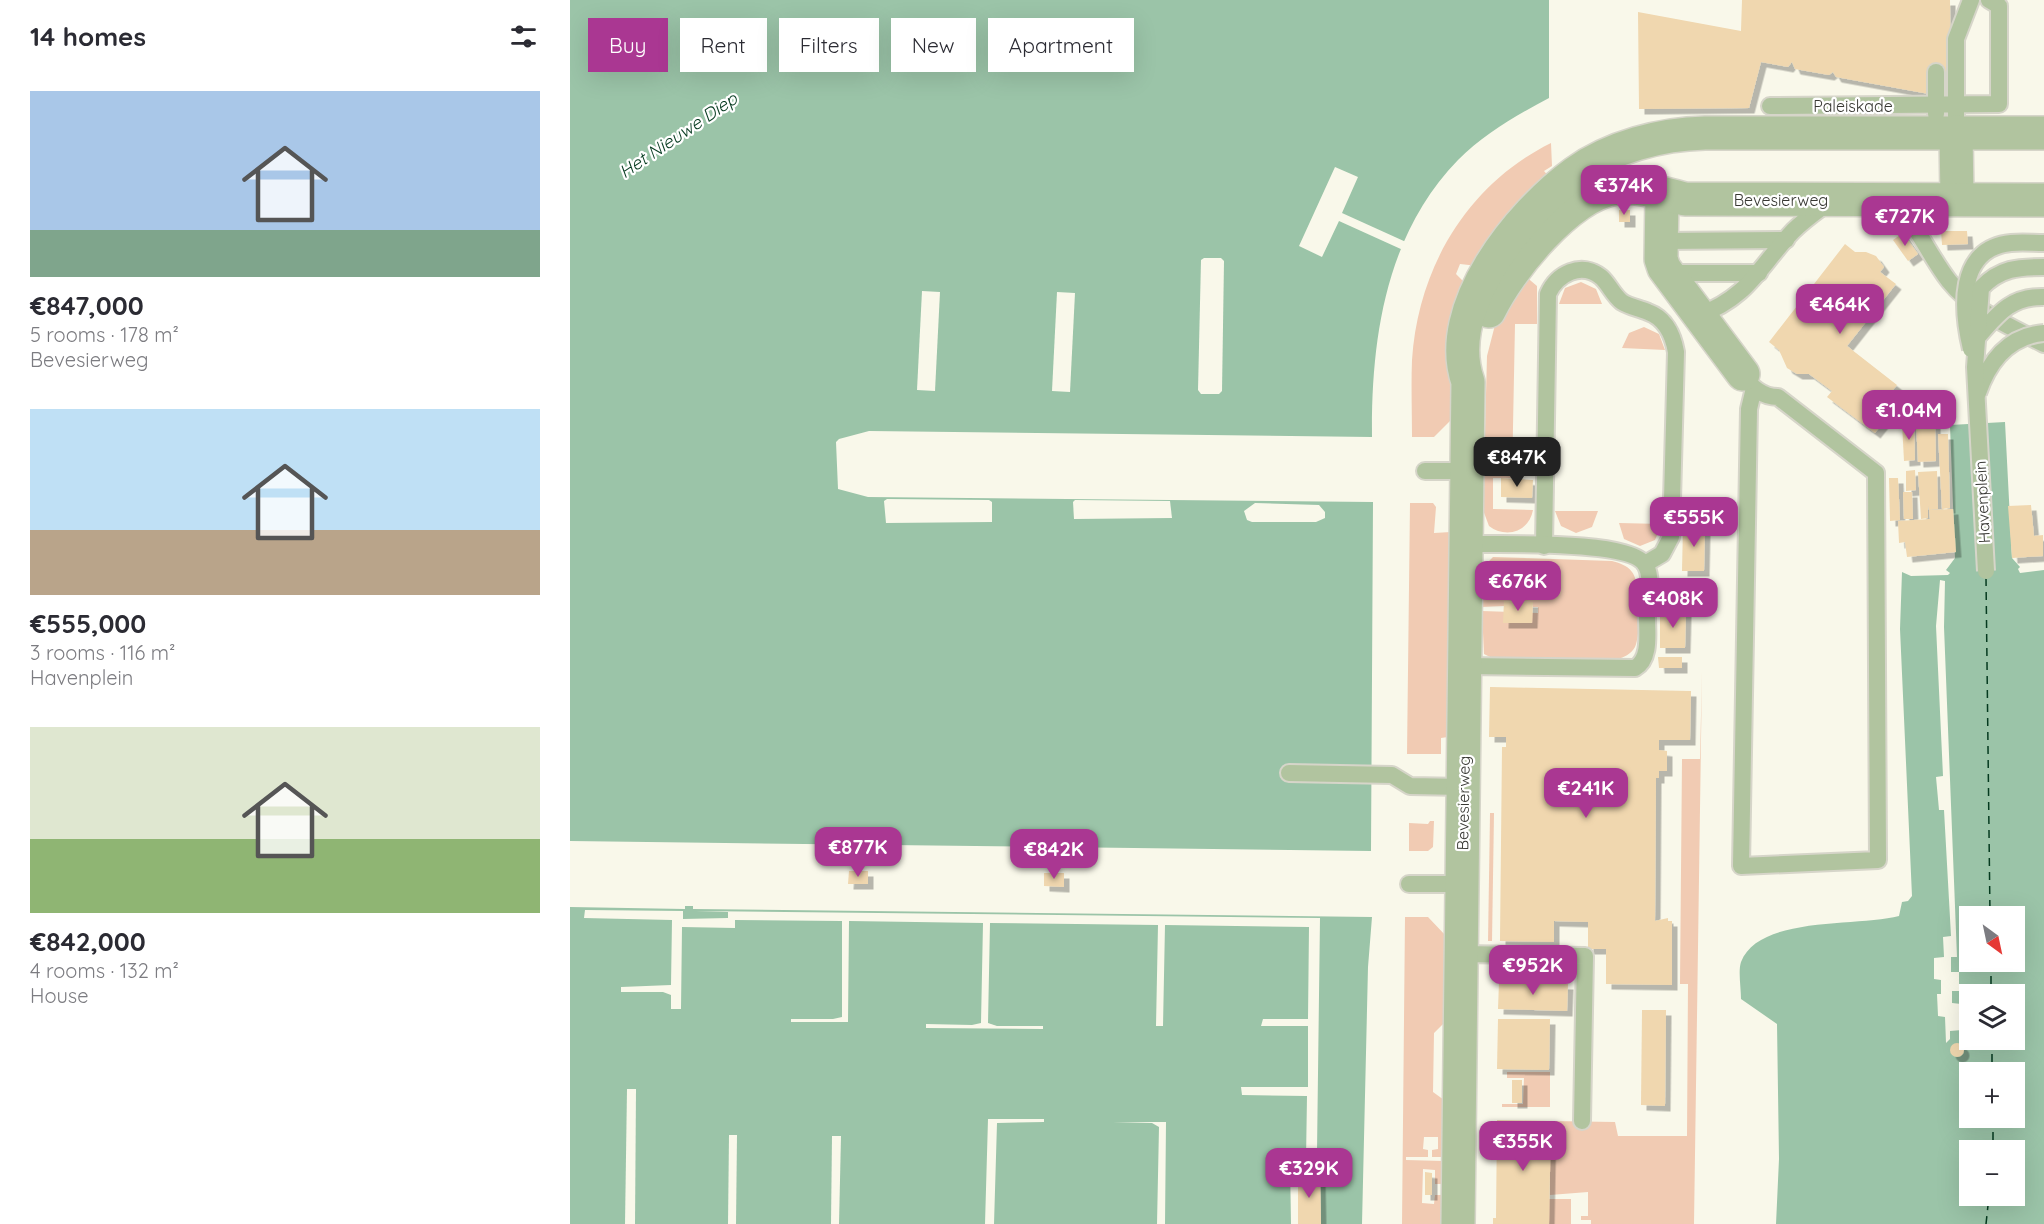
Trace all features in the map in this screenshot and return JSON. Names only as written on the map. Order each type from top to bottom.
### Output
[{"type":"street","name":"Bevesierweg","points":[[1458,1224],[1468,382],[1462,364],[1470,314],[1492,262],[1537,206],[1575,173],[1614,152],[1662,138],[1694,133],[1956,118],[2044,133]]},
{"type":"street","points":[[1956,118],[1957,199]]},
{"type":"street","points":[[1662,138],[1652,143],[1645,166],[1647,177],[1662,194],[1661,259],[1667,273],[1698,316],[1749,381]]},
{"type":"street","name":"Bevesierweg","points":[[1468,382],[1477,363],[1486,318],[1501,289],[1532,250],[1562,219],[1593,195],[1614,189],[1693,199],[2044,200]]},
{"type":"lane","points":[[1936,72],[1936,122],[1956,118],[1956,39],[1971,0]]},
{"type":"lane","name":"Paleiskade","points":[[1770,106],[1936,105],[1956,118],[1999,104],[1999,6],[1989,0]]},
{"type":"lane","points":[[1698,316],[1727,302],[1760,273],[1786,240],[1832,200]]},
{"type":"lane","points":[[1894,200],[1914,223],[1949,281],[1966,297],[2006,326],[2044,344]]},
{"type":"lane","points":[[1662,241],[1786,240]]},
{"type":"lane","name":"Havenplein","points":[[1975,367],[1965,317],[1965,288],[1970,271],[1980,258],[1994,247],[2010,243],[2044,243]]},
{"type":"lane","name":"Havenplein","points":[[1986,571],[1975,367],[1981,288],[2007,269],[2044,267]]},
{"type":"lane","points":[[1544,546],[1548,294],[1558,279],[1575,270],[1583,269],[1601,278],[1622,302],[1659,319],[1674,340],[1676,352],[1671,537],[1662,554],[1645,564]]},
{"type":"lane","points":[[1667,273],[1760,273]]},
{"type":"lane","points":[[1976,339],[2002,309],[2012,302],[2029,296],[2044,297]]},
{"type":"lane","name":"Havenplein","points":[[1977,396],[1988,370],[1999,354],[2015,342],[2044,333]]},
{"type":"lane","points":[[1749,381],[1772,397],[1778,398],[1876,473],[1878,860],[1741,866],[1749,381]]},
{"type":"lane","points":[[1425,471],[1467,471]]},
{"type":"lane","points":[[1466,666],[1626,668],[1638,666],[1643,661],[1646,649],[1648,573],[1645,564],[1639,558],[1607,547],[1467,544]]},
{"type":"lane","points":[[1288,773],[1392,775],[1410,786],[1464,787]]},
{"type":"lane","points":[[1410,884],[1462,884]]},
{"type":"lane","points":[[1461,954],[1585,956],[1582,1121]]},
{"type":"shaded area","points":[[1551,143],[1552,166],[1544,171],[1552,180],[1478,266],[1460,264],[1456,274],[1469,287],[1452,419],[1434,437],[1412,437],[1412,360],[1416,326],[1437,261],[1453,232],[1472,205],[1495,181],[1521,160]]},
{"type":"shaded area","points":[[1524,275],[1537,286],[1537,324],[1515,324],[1512,478],[1493,478],[1493,509],[1533,510],[1531,518],[1522,528],[1502,532],[1489,526],[1483,510],[1487,356],[1495,325]]},
{"type":"shaded area","points":[[1581,282],[1596,289],[1602,304],[1559,304],[1565,288]]},
{"type":"shaded area","points":[[1644,327],[1659,334],[1665,350],[1622,348],[1629,333]]},
{"type":"shaded area","points":[[1410,503],[1433,503],[1436,507],[1434,533],[1451,532],[1448,737],[1441,738],[1441,754],[1407,754]]},
{"type":"shaded area","points":[[1555,511],[1598,511],[1592,527],[1576,533],[1561,526]]},
{"type":"shaded area","points":[[1619,523],[1662,524],[1655,540],[1640,546],[1624,539]]},
{"type":"shaded area","points":[[1493,557],[1612,561],[1625,566],[1632,572],[1637,587],[1639,609],[1635,647],[1627,655],[1616,659],[1490,657],[1484,654],[1482,611],[1538,613],[1538,607],[1533,607],[1532,602],[1504,601],[1504,606],[1481,607],[1482,568]]},
{"type":"shaded area","points":[[1702,671],[1694,1224],[1591,1224],[1591,1220],[1581,1220],[1581,1216],[1588,1216],[1588,1192],[1550,1195],[1550,1146],[1555,1146],[1556,1129],[1550,1129],[1551,1121],[1615,1122],[1618,1136],[1687,1136],[1688,984],[1680,984],[1682,759],[1700,759]]},
{"type":"shaded area","points":[[1490,813],[1494,813],[1492,941],[1488,941]]},
{"type":"shaded area","points":[[1434,821],[1433,847],[1428,851],[1409,851],[1409,823],[1428,824]]},
{"type":"shaded area","points":[[1405,917],[1428,917],[1446,936],[1445,1022],[1434,1033],[1433,1092],[1444,1100],[1443,1157],[1432,1157],[1432,1150],[1438,1149],[1438,1137],[1424,1137],[1423,1149],[1428,1150],[1428,1157],[1406,1157],[1406,1160],[1443,1161],[1443,1184],[1435,1184],[1435,1170],[1423,1169],[1422,1203],[1434,1204],[1435,1195],[1442,1195],[1442,1224],[1402,1224]]},
{"type":"shaded area","points":[[1507,1072],[1550,1072],[1550,1107],[1502,1107],[1502,1104],[1523,1104],[1524,1078],[1507,1078]]},
{"type":"shaded area","points":[[1549,1199],[1571,1199],[1571,1224],[1549,1224]]},
{"type":"water","name":"Het Nieuwe Diep","points":[[570,0],[1549,0],[1549,98],[1501,126],[1458,160],[1434,189],[1414,221],[1399,254],[1380,325],[1372,400],[1372,437],[869,431],[839,439],[836,442],[838,489],[868,497],[1373,502],[1371,851],[570,841]]},
{"type":"water","points":[[2005,422],[2012,558],[2020,567],[2018,569],[2020,573],[2044,570],[2044,1224],[1776,1224],[1779,1159],[1777,1024],[1741,999],[1741,962],[1751,947],[1768,937],[1788,930],[1899,916],[1902,902],[1908,901],[1912,896],[1900,629],[1902,572],[1911,576],[1948,575],[1950,573],[1946,570],[1955,558],[1950,425]]},
{"type":"water","points":[[685,906],[693,906],[693,909],[1372,917],[1368,967],[1362,1224],[570,1224],[570,907],[685,909]]},
{"type":"pier","points":[[1335,167],[1358,177],[1342,213],[1406,242],[1403,250],[1339,221],[1322,257],[1299,246]]},
{"type":"pier","points":[[1221,258],[1224,261],[1222,391],[1219,394],[1201,394],[1198,390],[1201,260]]},
{"type":"pier","points":[[922,291],[940,292],[935,391],[917,390]]},
{"type":"pier","points":[[1057,292],[1075,293],[1070,392],[1052,391]]},
{"type":"pier","points":[[887,499],[989,500],[992,502],[992,522],[886,523],[884,501]]},
{"type":"pier","points":[[1075,500],[1170,501],[1172,518],[1074,519],[1073,502]]},
{"type":"pier","points":[[1255,503],[1319,505],[1325,512],[1325,518],[1316,522],[1252,522],[1247,520],[1244,511]]},
{"type":"pier","points":[[1940,580],[1945,581],[1944,627],[1957,957],[1951,957],[1951,972],[1959,972],[1959,991],[1952,991],[1952,1003],[1959,1004],[1959,1030],[1950,1031],[1950,1039],[1946,1043],[1945,1017],[1938,1016],[1937,994],[1941,994],[1941,980],[1934,979],[1934,958],[1944,957],[1943,937],[1951,936],[1944,810],[1939,810],[1936,777],[1943,776],[1936,626]]},
{"type":"pier","points":[[585,910],[683,911],[683,919],[728,918],[728,912],[696,911],[1320,918],[1317,1151],[1338,1153],[1338,1163],[1320,1163],[1321,1224],[1291,1224],[1290,1163],[1317,1162],[1306,1160],[1307,1096],[1242,1095],[1241,1087],[1308,1087],[1308,1026],[1261,1026],[1263,1019],[1308,1019],[1309,927],[1165,925],[1163,1026],[1156,1026],[1158,925],[990,923],[988,1023],[997,1026],[1043,1026],[1043,1029],[926,1028],[926,1024],[972,1025],[981,1023],[983,923],[849,921],[848,1022],[791,1022],[791,1019],[842,1017],[842,921],[735,920],[735,928],[682,927],[681,1009],[671,1009],[671,995],[663,992],[621,992],[621,987],[671,985],[672,920],[584,918]]},
{"type":"pier","points":[[627,1089],[636,1089],[635,1224],[625,1224]]},
{"type":"pier","points":[[988,1119],[1044,1119],[1044,1122],[997,1123],[994,1224],[985,1224]]},
{"type":"pier","points":[[1113,1122],[1166,1122],[1165,1224],[1157,1224],[1159,1127],[1152,1123]]},
{"type":"pier","points":[[729,1135],[737,1135],[736,1224],[728,1224]]},
{"type":"pier","points":[[832,1136],[841,1136],[839,1224],[831,1224]]},
{"type":"building","points":[[1742,0],[1950,0],[1951,98],[1836,77],[1833,72],[1829,75],[1795,69],[1792,62],[1788,67],[1761,62],[1749,108],[1639,109],[1638,12],[1741,31]]},
{"type":"building","points":[[1619,210],[1630,210],[1630,222],[1619,222]]},
{"type":"building","points":[[1941,231],[1967,231],[1968,244],[1942,245]]},
{"type":"building","points":[[1903,233],[1918,254],[1908,261],[1893,240]]},
{"type":"building","points":[[1845,244],[1855,252],[1866,252],[1876,256],[1884,267],[1880,272],[1896,284],[1847,346],[1897,385],[1880,406],[1890,414],[1875,433],[1827,397],[1832,391],[1809,374],[1797,374],[1787,368],[1779,350],[1769,342]]},
{"type":"building","points":[[1935,421],[1936,461],[1918,462],[1916,422]]},
{"type":"building","points":[[1914,422],[1915,460],[1904,461],[1902,423]]},
{"type":"building","points":[[1938,434],[1948,434],[1950,508],[1942,509]]},
{"type":"building","points":[[1915,470],[1916,490],[1906,491],[1906,471]]},
{"type":"building","points":[[1937,471],[1938,509],[1929,510],[1928,506],[1928,518],[1921,519],[1918,472]]},
{"type":"building","points":[[1501,478],[1533,480],[1532,498],[1501,497]]},
{"type":"building","points":[[1889,478],[1898,478],[1900,520],[1890,521]]},
{"type":"building","points":[[1903,492],[1912,492],[1913,519],[1904,519]]},
{"type":"building","points":[[2031,505],[2034,536],[2043,535],[2043,556],[2012,558],[2008,506]]},
{"type":"building","points":[[1953,509],[1956,552],[1907,557],[1905,542],[1899,543],[1898,521],[1930,519],[1929,510]]},
{"type":"building","points":[[1683,526],[1705,526],[1704,571],[1682,571]]},
{"type":"building","points":[[1504,601],[1533,602],[1532,623],[1503,623]]},
{"type":"building","points":[[1660,611],[1686,611],[1685,648],[1660,648]]},
{"type":"building","points":[[1658,657],[1682,657],[1682,668],[1659,668]]},
{"type":"building","points":[[1490,687],[1691,691],[1690,740],[1659,740],[1659,750],[1667,751],[1667,771],[1659,771],[1659,778],[1656,778],[1655,921],[1668,918],[1668,921],[1672,921],[1672,985],[1606,984],[1606,949],[1588,949],[1588,922],[1554,921],[1554,942],[1500,941],[1502,747],[1506,747],[1506,737],[1489,737]]},
{"type":"building","points":[[849,871],[868,871],[868,884],[848,884]]},
{"type":"building","points":[[1044,873],[1064,873],[1064,887],[1044,886]]},
{"type":"building","points":[[1499,982],[1568,984],[1567,1011],[1498,1009]]},
{"type":"building","points":[[1642,1010],[1666,1010],[1665,1106],[1641,1105]]},
{"type":"building","points":[[1498,1019],[1550,1019],[1549,1070],[1497,1069]]},
{"type":"building","points":[[1959,1043],[1959,1050],[1964,1050],[1964,1053],[1960,1057],[1954,1057],[1950,1053],[1950,1047]]},
{"type":"building","points":[[1512,1080],[1522,1080],[1522,1103],[1512,1103]]},
{"type":"building","points":[[1497,1120],[1551,1121],[1549,1224],[1493,1224],[1493,1218],[1496,1218]]},
{"type":"building","points":[[1425,1172],[1432,1173],[1432,1195],[1425,1195]]},
{"type":"building","points":[[1298,1174],[1320,1174],[1321,1224],[1298,1224]]},
{"type":"ferry route","points":[[1986,578],[1990,906]]},
{"type":"ferry route","points":[[1991,972],[1991,984]]},
{"type":"ferry route","points":[[1992,1050],[1992,1062]]},
{"type":"ferry route","points":[[1993,1128],[1993,1140]]},
{"type":"ferry route","points":[[1986,1224],[1988,1206]]}]
